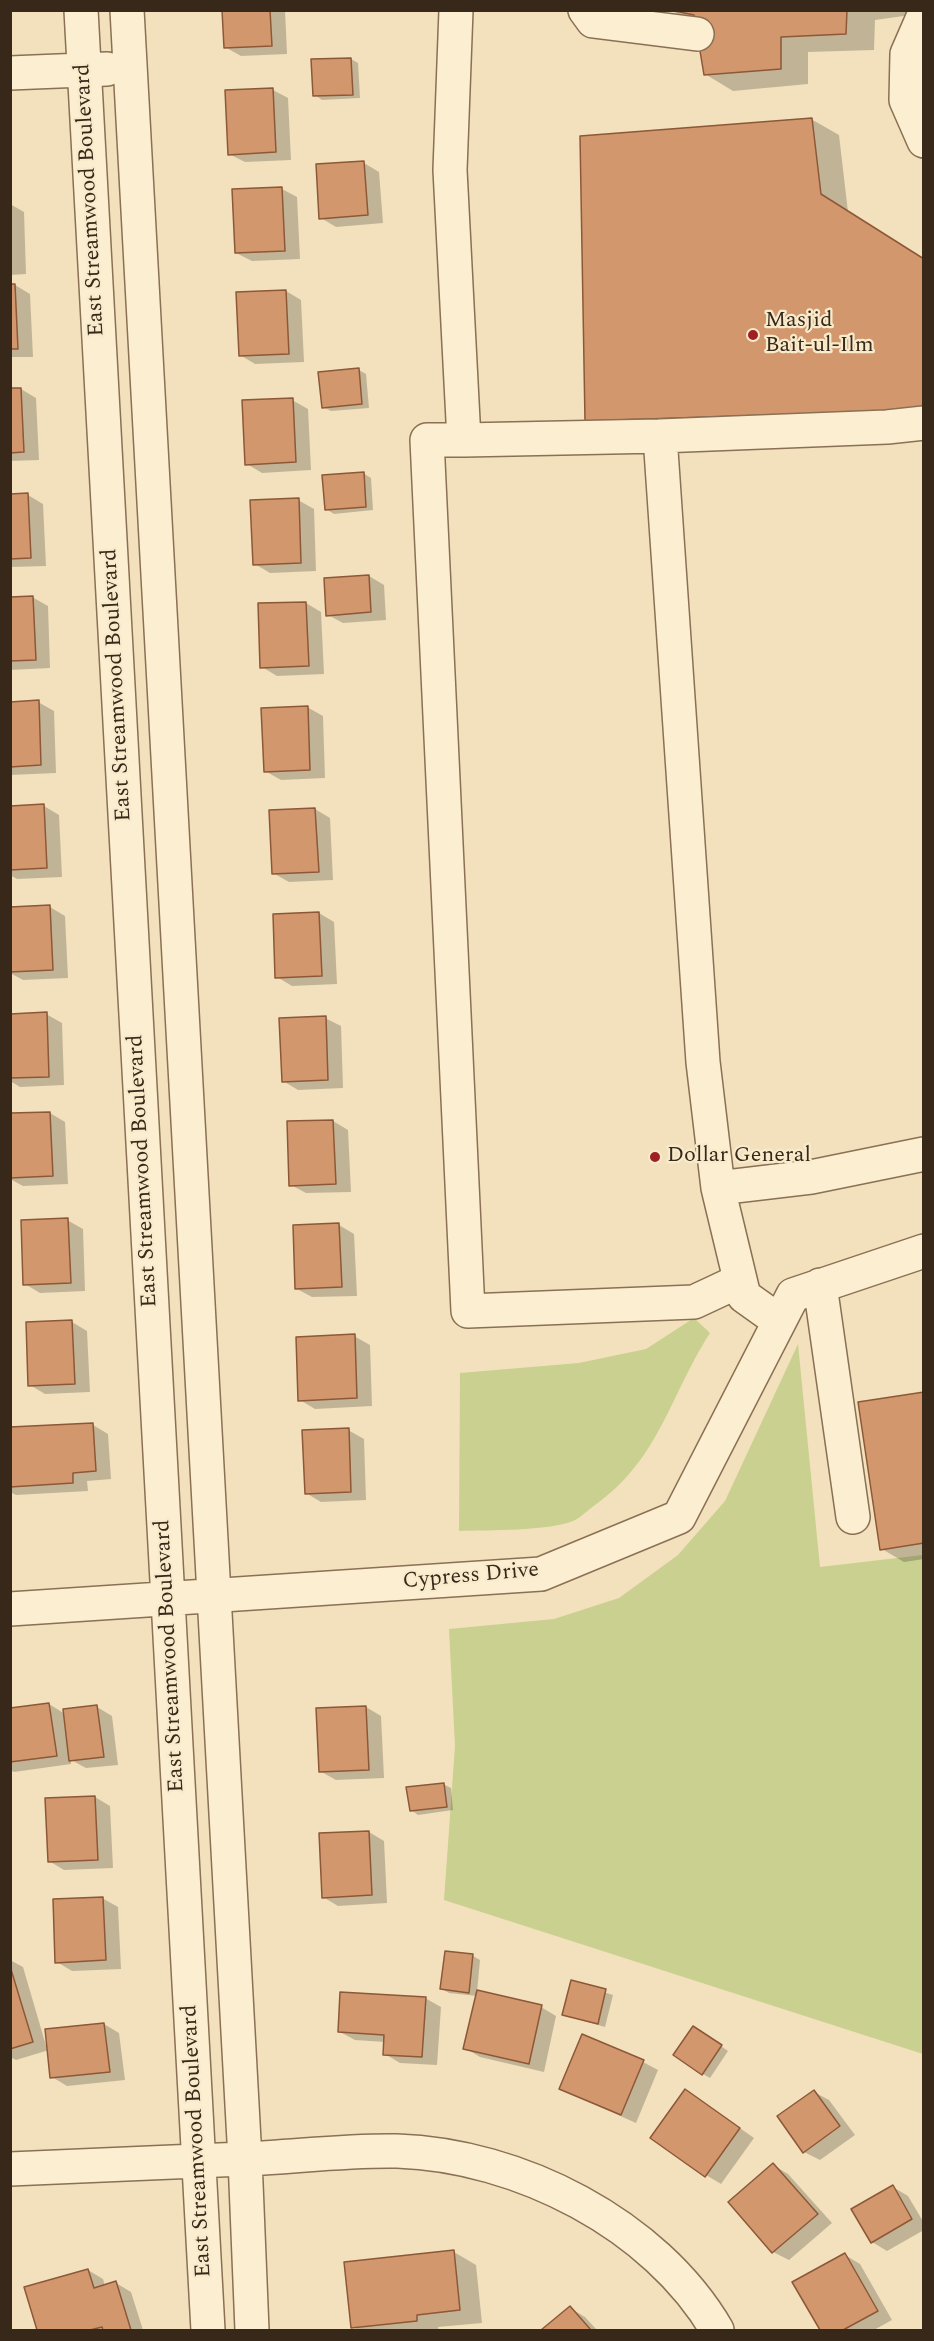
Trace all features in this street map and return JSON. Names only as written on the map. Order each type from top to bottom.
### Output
[{"type":"street","name":"East Streamwood Boulevard","points":[[81,10],[208,2331]]},
{"type":"street","name":"East Streamwood Boulevard","points":[[127,10],[245,2159],[252,2331]]},
{"type":"street","points":[[456,10],[450,170],[464,440]]},
{"type":"street","points":[[585,10],[593,21],[697,34]]},
{"type":"street","points":[[924,15],[907,54],[906,100],[924,141]]},
{"type":"street","points":[[10,73],[129,68]]},
{"type":"street","points":[[739,1281],[694,1302],[468,1311],[427,440],[660,436],[887,428],[924,423]]},
{"type":"street","points":[[660,436],[703,1062],[718,1188],[744,1296],[779,1321]]},
{"type":"street","points":[[718,1188],[811,1177],[924,1154]]},
{"type":"street","name":"Cypress Drive","points":[[10,1609],[541,1574],[679,1517],[793,1294],[924,1251]]},
{"type":"street","points":[[820,1285],[853,1517]]},
{"type":"street","points":[[10,2169],[398,2151],[482,2164],[529,2180],[578,2201],[648,2247],[689,2292],[717,2331]]},
{"type":"green space","points":[[694,1318],[710,1333],[649,1447],[617,1487],[573,1521],[549,1527],[459,1531],[460,1373],[579,1363],[646,1349]]},
{"type":"green space","points":[[798,1344],[820,1567],[923,1555],[923,2054],[444,1900],[455,1746],[449,1629],[554,1619],[619,1598],[678,1555],[725,1501]]},
{"type":"building","points":[[222,10],[270,10],[272,46],[224,48]]},
{"type":"building","points":[[670,10],[847,10],[846,34],[781,37],[781,69],[704,75],[694,15]]},
{"type":"building","points":[[351,58],[353,95],[313,96],[311,59]]},
{"type":"building","points":[[273,88],[276,152],[228,155],[225,90]]},
{"type":"building","name":"Masjid Bait-ul-Ilm","points":[[812,118],[821,194],[924,259],[924,410],[585,421],[580,136]]},
{"type":"building","points":[[364,161],[368,215],[319,219],[316,164]]},
{"type":"building","points":[[282,187],[285,251],[235,253],[232,189]]},
{"type":"building","points":[[10,284],[15,284],[18,349],[10,349]]},
{"type":"building","points":[[286,290],[289,354],[239,356],[236,292]]},
{"type":"building","points":[[359,368],[362,404],[322,408],[318,372]]},
{"type":"building","points":[[10,388],[21,388],[24,452],[10,453]]},
{"type":"building","points":[[293,398],[296,462],[245,465],[242,400]]},
{"type":"building","points":[[364,472],[366,507],[325,510],[322,475]]},
{"type":"building","points":[[28,493],[31,558],[10,559],[10,494]]},
{"type":"building","points":[[299,498],[301,563],[253,565],[250,500]]},
{"type":"building","points":[[369,575],[371,612],[326,616],[324,578]]},
{"type":"building","points":[[33,596],[36,660],[10,661],[10,597]]},
{"type":"building","points":[[306,602],[309,666],[260,668],[258,603]]},
{"type":"building","points":[[39,700],[41,765],[10,767],[10,702]]},
{"type":"building","points":[[308,706],[310,770],[264,772],[261,708]]},
{"type":"building","points":[[44,804],[47,868],[10,870],[10,806]]},
{"type":"building","points":[[315,808],[319,872],[272,874],[269,810]]},
{"type":"building","points":[[50,905],[53,970],[10,972],[10,907]]},
{"type":"building","points":[[319,912],[322,976],[275,978],[273,914]]},
{"type":"building","points":[[47,1012],[49,1077],[10,1078],[10,1014]]},
{"type":"building","points":[[326,1016],[328,1080],[282,1082],[279,1018]]},
{"type":"building","points":[[50,1112],[53,1176],[10,1178],[10,1113]]},
{"type":"building","points":[[333,1120],[336,1184],[289,1186],[287,1121]]},
{"type":"building","points":[[68,1218],[71,1283],[23,1285],[21,1220]]},
{"type":"building","points":[[339,1223],[342,1287],[295,1289],[293,1225]]},
{"type":"building","points":[[72,1320],[75,1384],[28,1386],[26,1322]]},
{"type":"building","points":[[355,1334],[357,1398],[298,1401],[296,1337]]},
{"type":"building","points":[[924,1392],[924,1543],[880,1550],[858,1402]]},
{"type":"building","points":[[93,1423],[96,1471],[73,1473],[73,1483],[10,1487],[10,1427]]},
{"type":"building","points":[[349,1428],[351,1492],[305,1494],[302,1430]]},
{"type":"building","points":[[49,1703],[57,1756],[10,1762],[10,1708]]},
{"type":"building","points":[[97,1705],[104,1757],[69,1761],[63,1709]]},
{"type":"building","points":[[366,1706],[369,1770],[319,1772],[316,1708]]},
{"type":"building","points":[[444,1783],[447,1807],[410,1811],[406,1787]]},
{"type":"building","points":[[95,1796],[98,1860],[48,1862],[45,1798]]},
{"type":"building","points":[[369,1831],[372,1895],[322,1898],[319,1833]]},
{"type":"building","points":[[103,1897],[106,1960],[55,1963],[53,1899]]},
{"type":"building","points":[[445,1951],[473,1954],[469,1993],[440,1989]]},
{"type":"building","points":[[10,1966],[33,2042],[10,2049]]},
{"type":"building","points":[[571,1980],[606,1989],[598,2024],[562,2015]]},
{"type":"building","points":[[477,1990],[542,2005],[529,2064],[463,2049]]},
{"type":"building","points":[[340,1992],[426,1997],[422,2057],[383,2055],[384,2035],[338,2032]]},
{"type":"building","points":[[104,2023],[110,2072],[50,2078],[45,2029]]},
{"type":"building","points":[[693,2026],[722,2045],[702,2075],[673,2055]]},
{"type":"building","points":[[582,2034],[644,2060],[621,2115],[559,2089]]},
{"type":"building","points":[[685,2089],[740,2128],[705,2177],[650,2138]]},
{"type":"building","points":[[814,2090],[840,2126],[803,2153],[777,2116]]},
{"type":"building","points":[[773,2163],[818,2214],[772,2253],[728,2202]]},
{"type":"building","points":[[893,2185],[912,2219],[871,2243],[851,2209]]},
{"type":"building","points":[[454,2250],[460,2310],[417,2315],[417,2321],[351,2328],[344,2262]]},
{"type":"building","points":[[845,2253],[878,2311],[843,2330],[820,2330],[792,2282]]},
{"type":"building","points":[[88,2269],[94,2288],[116,2281],[131,2330],[103,2330],[102,2327],[90,2330],[37,2330],[24,2287]]},
{"type":"building","points":[[570,2306],[591,2330],[541,2330]]},
{"type":"place","name":"Masjid Bait-ul-Ilm","points":[[753,335]]},
{"type":"place","name":"Dollar General","points":[[655,1157]]}]
